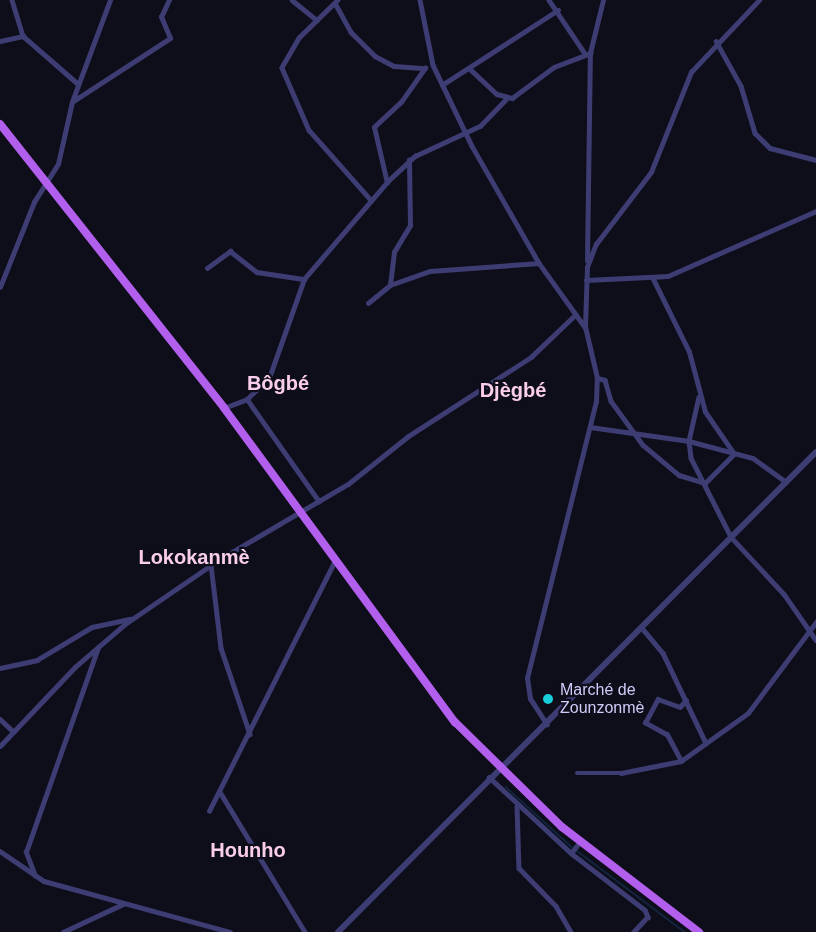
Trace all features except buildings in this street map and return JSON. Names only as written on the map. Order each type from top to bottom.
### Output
[{"type":"main road","points":[[0,124],[43,182],[224,408],[420,679],[498,770],[575,848],[699,932]]},
{"type":"street","points":[[12,0],[23,36],[77,82]]},
{"type":"street","points":[[0,287],[43,182],[58,164],[77,82],[110,0]]},
{"type":"street","points":[[72,102],[170,38],[161,17],[169,0]]},
{"type":"street","points":[[292,0],[317,20]]},
{"type":"street","points":[[420,0],[434,65],[464,130],[539,262],[574,315],[585,327]]},
{"type":"street","points":[[549,0],[587,53]]},
{"type":"street","points":[[547,725],[530,699],[527,678],[590,427],[597,378],[585,327],[587,53],[603,0]]},
{"type":"street","points":[[586,267],[596,244],[651,172],[678,96],[716,41],[759,0]]},
{"type":"street","points":[[371,200],[309,130],[285,78],[286,54],[336,2],[351,32],[375,56],[394,66],[425,68],[434,65]]},
{"type":"street","points":[[442,85],[558,10]]},
{"type":"street","points":[[0,41],[23,36]]},
{"type":"street","points":[[716,41],[762,142],[816,160]]},
{"type":"street","points":[[224,408],[247,399],[277,364],[304,279],[371,200],[409,160],[464,130],[482,124],[506,99],[587,53]]},
{"type":"street","points":[[387,183],[374,127],[401,102],[425,68]]},
{"type":"street","points":[[470,69],[506,99]]},
{"type":"street","points":[[390,285],[394,252],[410,225],[409,160]]},
{"type":"street","points":[[586,280],[653,279],[816,211]]},
{"type":"street","points":[[207,268],[230,251],[257,272],[304,279]]},
{"type":"street","points":[[368,303],[390,285],[430,271],[539,262]]},
{"type":"street","points":[[653,279],[689,352],[699,396],[734,454]]},
{"type":"street","points":[[0,746],[98,647],[133,619],[211,565],[302,513],[469,394],[531,357],[574,315]]},
{"type":"street","points":[[597,378],[605,380],[611,401],[638,436],[679,475],[702,480]]},
{"type":"street","points":[[699,396],[689,441],[702,480],[731,537],[816,640]]},
{"type":"street","points":[[247,399],[319,501]]},
{"type":"street","points":[[590,427],[660,441],[689,441],[762,462],[786,482]]},
{"type":"street","points":[[659,454],[660,441]]},
{"type":"street","points":[[338,932],[489,777],[547,725],[816,452]]},
{"type":"street","points":[[702,480],[734,454]]},
{"type":"street","points":[[209,811],[250,734],[335,560]]},
{"type":"street","points":[[211,565],[221,648],[250,734]]},
{"type":"street","points":[[0,668],[37,660],[92,627],[133,619]]},
{"type":"street","points":[[577,772],[621,773],[681,761],[757,704],[807,628],[816,622]]},
{"type":"street","points":[[642,628],[663,653],[706,743]]},
{"type":"street","points":[[36,878],[26,852],[98,647]]},
{"type":"street","points":[[681,761],[667,735],[645,723],[658,699],[680,707],[686,700]]},
{"type":"street","points":[[0,719],[13,731]]},
{"type":"street","points":[[489,777],[517,806],[575,848],[645,910],[648,917],[634,932]]},
{"type":"street","points":[[220,792],[305,932]]},
{"type":"street","points":[[517,806],[519,868],[556,906],[571,932]]},
{"type":"street","points":[[0,851],[36,878],[230,932]]},
{"type":"street","points":[[63,932],[123,904]]},
{"type":"waterway","points":[[506,787],[572,847]]},
{"type":"waterway","points":[[576,850],[685,932]]},
{"type":"place","name":"Marché de Zounzonmè","points":[[548,699]]},
{"type":"district","name":"Bôgbé","points":[[278,383]]},
{"type":"district","name":"Djègbé","points":[[513,390]]},
{"type":"district","name":"Lokokanmè","points":[[194,557]]},
{"type":"district","name":"Hounho","points":[[248,850]]}]
